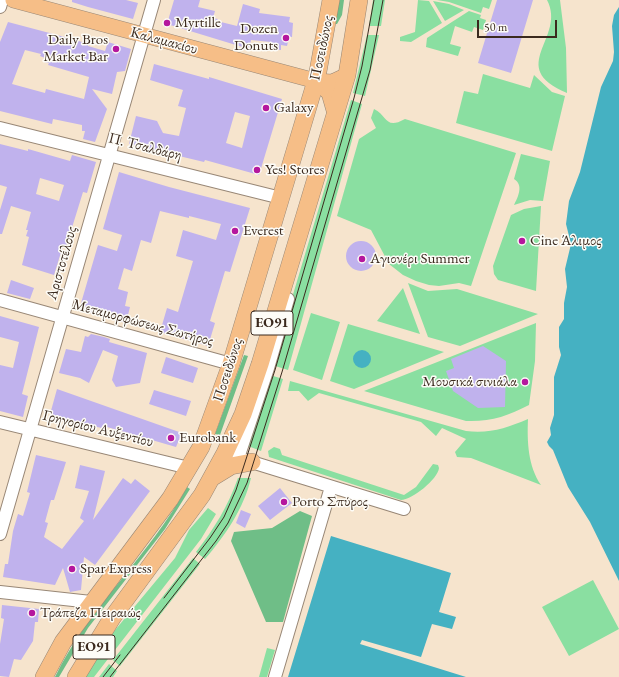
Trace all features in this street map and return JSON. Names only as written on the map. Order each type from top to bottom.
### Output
[{"type":"highway","name":"Ποσειδώνος","points":[[44,677],[63,642],[170,499],[201,447],[231,364],[316,82],[321,62],[331,0]]},
{"type":"highway","name":"Ποσειδώνος","points":[[76,677],[112,618],[184,521],[213,477],[238,458],[243,414],[258,370],[358,37],[359,0]]},
{"type":"highway","points":[[201,447],[238,458],[231,466],[213,477]]},
{"type":"main road","name":"Καλαμακίου","points":[[13,0],[316,82]]},
{"type":"main road","points":[[316,82],[332,82],[347,75]]},
{"type":"main road","points":[[316,82],[329,93],[335,114]]},
{"type":"street","points":[[0,7],[2,0]]},
{"type":"street","name":"Αριστοτέλους","points":[[0,534],[154,0]]},
{"type":"street","points":[[366,0],[348,96],[268,368],[238,458],[404,509]]},
{"type":"street","name":"Π. Τσαλδάρη","points":[[0,128],[281,198]]},
{"type":"street","name":"Μεταμορφώσεως Σωτήρος","points":[[0,300],[231,364]]},
{"type":"street","name":"Γρηγορίου Αυξεντίου","points":[[0,422],[189,468]]},
{"type":"street","points":[[275,677],[331,487]]},
{"type":"street","points":[[0,592],[92,602]]},
{"type":"green space","points":[[339,0],[344,0],[342,15],[337,24],[335,24]]},
{"type":"green space","points":[[373,0],[385,0],[381,26],[369,26]]},
{"type":"green space","points":[[418,0],[429,1],[442,23],[411,42],[400,41],[400,37],[415,32]]},
{"type":"green space","points":[[437,0],[492,0],[489,9],[483,7],[481,13],[449,2]]},
{"type":"green space","points":[[547,0],[560,0],[566,48],[567,93],[549,83],[541,73],[539,62],[541,51],[550,27],[551,14]]},
{"type":"green space","points":[[433,1],[449,4],[464,10],[445,21]]},
{"type":"green space","points":[[469,11],[481,15],[480,18],[486,20],[483,30],[474,27],[472,32],[455,26],[450,44],[461,47],[458,56],[426,47],[427,38]]},
{"type":"green space","points":[[367,35],[379,35],[365,96],[353,93]]},
{"type":"green space","points":[[483,74],[530,88],[534,75],[552,92],[565,96],[552,151],[456,123],[464,91],[478,94]]},
{"type":"green space","points":[[351,100],[362,104],[288,370],[272,365]]},
{"type":"green space","points":[[374,109],[390,123],[405,119],[516,153],[471,286],[459,283],[439,286],[429,285],[403,275],[389,264],[371,230],[337,216],[359,139],[376,128],[371,118]]},
{"type":"green space","points":[[521,154],[550,161],[543,201],[530,200],[514,205],[519,191],[519,184],[514,179]]},
{"type":"green space","points":[[541,206],[536,291],[498,280],[494,274],[493,266],[511,215],[524,209]]},
{"type":"green space","points":[[408,283],[428,291],[457,289],[538,314],[460,346],[428,337]]},
{"type":"green space","points":[[403,288],[420,334],[377,321]]},
{"type":"green space","points":[[311,313],[340,322],[322,380],[293,370]]},
{"type":"green space","points":[[536,323],[535,361],[529,405],[499,418],[466,421],[364,391]]},
{"type":"green space","points":[[348,324],[444,352],[354,389],[330,381]]},
{"type":"green space","points":[[244,355],[248,356],[220,435],[215,434]]},
{"type":"green space","points":[[270,375],[283,379],[261,451],[248,446]]},
{"type":"green space","points":[[290,381],[466,431],[482,432],[498,430],[528,419],[529,454],[533,470],[541,485],[471,458],[457,457],[455,452],[466,439],[442,428],[436,436],[421,422],[319,393],[308,401],[299,391],[288,391]]},
{"type":"green space","points":[[274,447],[280,449],[282,455],[404,495],[416,487],[433,464],[438,465],[439,468],[438,473],[424,488],[411,497],[401,500],[269,457],[268,451]]},
{"type":"green space","points":[[238,478],[251,478],[244,500],[239,511],[220,541],[205,559],[196,552],[220,517]]},
{"type":"green space","points":[[187,487],[190,489],[165,529],[88,628],[59,677],[55,677],[85,627],[156,536]]},
{"type":"green space","points":[[208,508],[216,514],[201,539],[94,677],[84,677],[106,641],[175,558],[189,530]]},
{"type":"green space","points":[[300,511],[312,516],[283,622],[266,622],[231,541],[234,532],[272,528]]},
{"type":"green space","points":[[193,558],[200,564],[120,666],[113,660]]},
{"type":"green space","points":[[593,580],[619,629],[569,656],[542,607]]},
{"type":"green space","points":[[267,648],[275,650],[267,677],[259,677]]},
{"type":"green space","points":[[109,664],[117,671],[113,677],[99,677]]},
{"type":"water","points":[[619,7],[619,581],[590,522],[568,487],[553,450],[547,442],[551,435],[550,428],[554,415],[554,377],[561,355],[559,347],[559,327],[564,319],[564,303],[567,287],[565,269],[571,244],[566,224],[569,201],[580,172],[601,87],[613,61],[614,52],[612,26],[614,15]]},
{"type":"water","points":[[362,350],[368,353],[371,359],[368,365],[362,368],[356,365],[353,359],[356,353]]},
{"type":"water","points":[[331,536],[451,573],[439,612],[456,617],[452,629],[432,624],[421,657],[362,640],[360,644],[466,677],[288,677]]},
{"type":"building","points":[[72,0],[126,0],[138,3],[133,19],[88,7],[72,2]]},
{"type":"building","points":[[174,0],[200,0],[198,7],[215,11],[213,18],[218,19],[217,21],[237,26],[243,4],[260,9],[259,13],[290,17],[289,22],[293,23],[292,37],[289,37],[287,46],[281,45],[281,50],[271,49],[271,42],[251,40],[249,49],[167,24]]},
{"type":"building","points":[[497,0],[533,0],[511,73],[478,63]]},
{"type":"building","points":[[8,22],[76,40],[88,44],[88,46],[105,51],[108,42],[131,49],[125,71],[117,72],[112,94],[92,89],[107,109],[95,142],[83,139],[85,131],[82,131],[82,125],[53,119],[52,124],[0,111],[0,42]],"holes":[[[25,50],[41,54],[40,56],[45,58],[44,62],[49,63],[48,65],[89,77],[84,99],[46,89],[45,93],[12,84]]]},
{"type":"building","points":[[154,64],[209,79],[209,77],[282,99],[259,175],[205,160],[204,162],[129,144],[136,116],[157,121],[163,133],[179,136],[186,108],[178,106],[183,90],[150,80]],"holes":[[[235,112],[250,116],[242,148],[226,143]]]},
{"type":"building","points":[[0,144],[28,151],[28,149],[70,161],[72,155],[96,162],[87,193],[83,192],[66,247],[63,246],[54,275],[22,265],[29,237],[26,236],[28,230],[26,230],[31,212],[11,206],[2,234],[0,234],[0,210],[7,187],[0,185]],"holes":[[[40,178],[64,185],[59,201],[36,194]]]},
{"type":"building","points":[[119,172],[169,187],[250,208],[230,272],[225,271],[210,321],[215,323],[208,346],[160,332],[167,308],[178,312],[193,261],[176,256],[183,230],[216,240],[221,224],[160,211],[151,243],[141,240],[132,271],[124,268],[118,289],[128,292],[125,306],[130,307],[126,323],[79,310],[98,245],[117,251],[122,235],[103,229]]},
{"type":"building","points":[[361,241],[372,245],[376,256],[372,267],[361,271],[350,267],[346,256],[350,245]]},
{"type":"building","points":[[11,280],[34,288],[30,299],[7,293]]},
{"type":"building","points":[[0,316],[39,327],[22,394],[28,396],[23,417],[0,411],[0,365],[13,368],[19,342],[0,337]]},
{"type":"building","points":[[91,334],[110,339],[109,342],[147,353],[140,383],[116,387],[112,380],[118,356],[103,350],[89,383],[80,378],[59,373],[66,349],[81,352],[85,336],[88,337]]},
{"type":"building","points":[[483,346],[506,361],[505,407],[478,408],[453,391],[446,371],[454,368],[451,359]]},
{"type":"building","points":[[166,357],[198,368],[193,383],[161,373]]},
{"type":"building","points":[[57,389],[182,433],[176,447],[107,427],[106,429],[84,424],[83,426],[49,418]]},
{"type":"building","points":[[154,390],[191,401],[186,416],[149,404]]},
{"type":"building","points":[[36,455],[66,462],[54,500],[51,500],[45,522],[48,523],[44,537],[62,549],[84,521],[80,518],[89,491],[75,488],[80,465],[105,471],[93,520],[123,478],[131,484],[135,479],[150,491],[95,565],[84,557],[81,590],[70,592],[63,568],[55,585],[3,577],[5,564],[8,564],[13,531],[18,514],[23,516],[30,493],[27,492]]},
{"type":"building","points":[[280,488],[292,503],[270,520],[258,506]]},
{"type":"building","points":[[241,510],[251,514],[245,528],[236,523]]},
{"type":"building","points":[[2,605],[39,609],[38,622],[35,622],[33,641],[21,660],[14,659],[9,677],[0,676],[0,644],[4,619],[1,618]]},
{"type":"tram line","points":[[164,598],[210,538],[224,517],[236,490],[275,370],[354,98],[362,66],[374,0]]},
{"type":"tram line","points":[[110,677],[216,541],[228,523],[247,483],[282,372],[370,70],[383,0]]},
{"type":"tram line","points":[[103,677],[120,655]]},
{"type":"place","name":"Myrtille","points":[[167,23]]},
{"type":"place","name":"Dozen Donuts","points":[[286,38]]},
{"type":"place","name":"Daily Bros Market Bar","points":[[116,49]]},
{"type":"place","name":"Galaxy","points":[[266,108]]},
{"type":"place","name":"Yes! Stores","points":[[257,170]]},
{"type":"place","name":"Everest","points":[[235,231]]},
{"type":"place","name":"Cine Άλιμος","points":[[522,241]]},
{"type":"place","name":"Αγιονέρι Summer","points":[[362,259]]},
{"type":"place","name":"Μουσικά σινιάλα","points":[[525,382]]},
{"type":"place","name":"Eurobank","points":[[171,438]]},
{"type":"place","name":"Porto Σπύρος","points":[[284,502]]},
{"type":"place","name":"Spar Express","points":[[72,569]]},
{"type":"place","name":"Τράπεζα Πειραιώς","points":[[32,613]]}]
